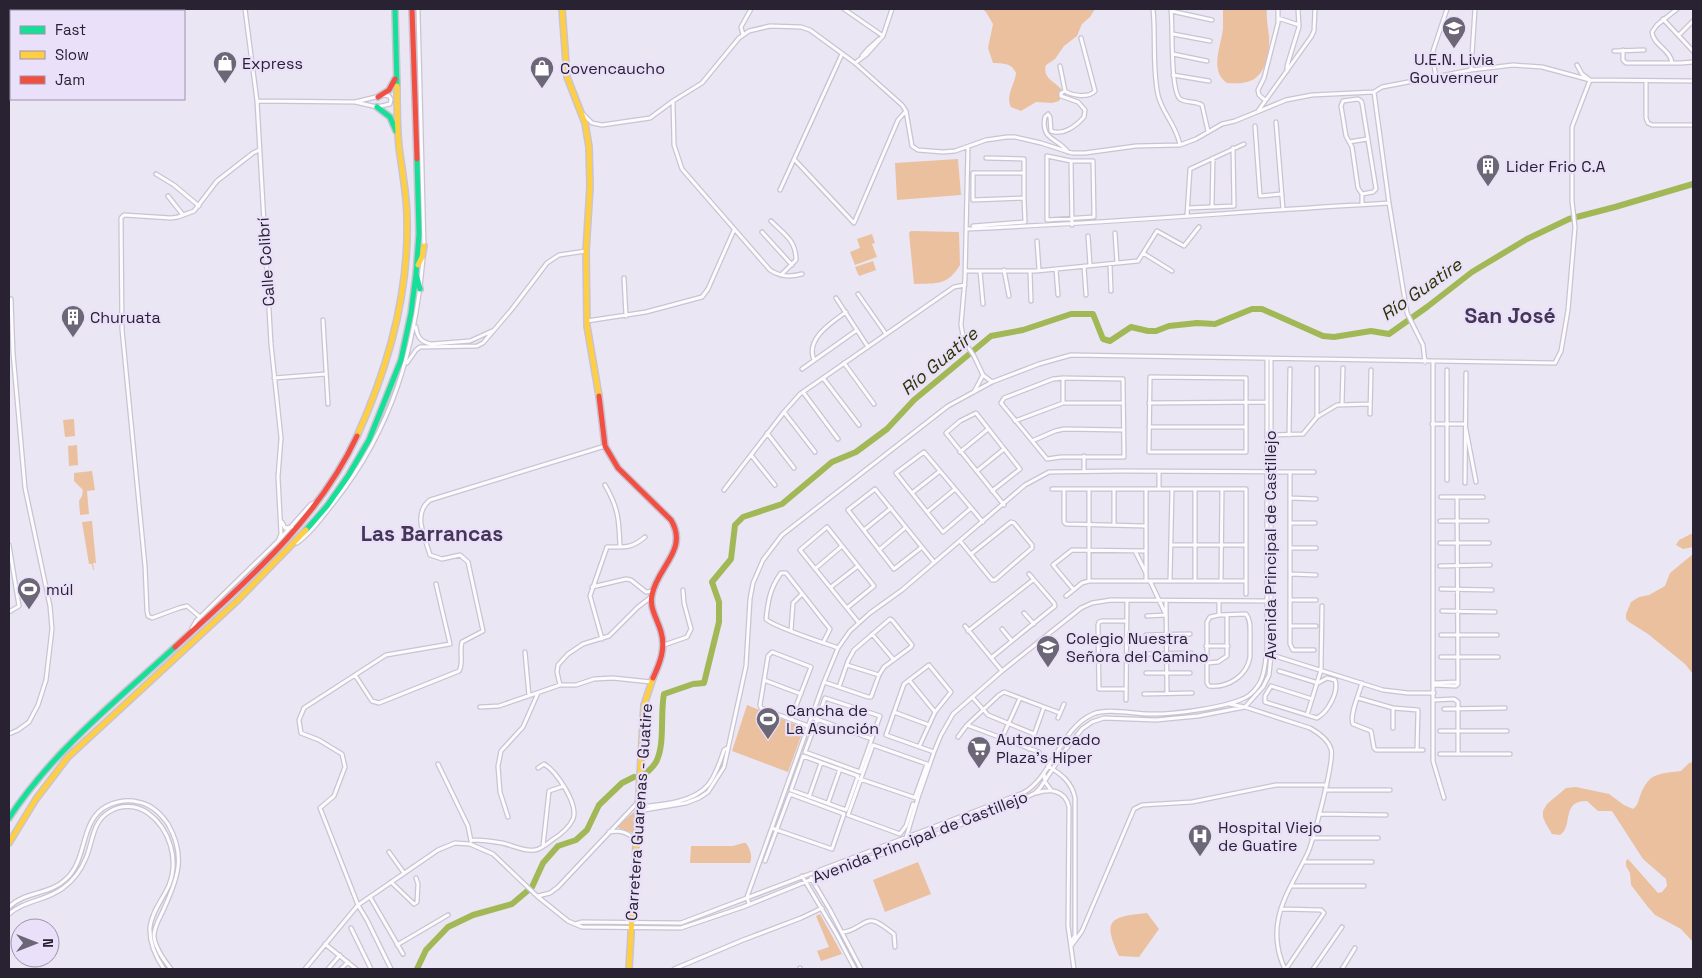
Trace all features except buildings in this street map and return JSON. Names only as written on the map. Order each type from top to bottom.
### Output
[{"type":"main road","points":[[393,9],[399,145]]},
{"type":"main road","points":[[562,9],[567,77],[588,134],[590,157],[586,251],[587,321],[600,399],[605,446],[618,468],[671,520],[677,530],[678,538],[675,548],[652,594],[653,607],[663,635],[664,645]]},
{"type":"main road","points":[[9,842],[35,798],[68,757],[238,600],[288,550],[327,506],[348,476],[369,440],[400,360],[409,322],[416,274],[419,234],[413,11]]},
{"type":"main road","points":[[378,97],[392,86],[395,81],[396,69]]},
{"type":"main road","points":[[9,818],[33,782],[70,742],[283,544],[316,502],[343,462],[368,415],[387,364],[402,301],[407,236],[405,186],[394,123],[388,114],[377,107]]},
{"type":"main road","points":[[416,267],[422,258],[424,246]]},
{"type":"main road","points":[[416,274],[420,289]]},
{"type":"main road","name":"Carretera Guarenas - Guatire","points":[[629,969],[644,705],[664,645]]},
{"type":"street","name":"Calle Colibrí","points":[[245,9],[257,101],[274,378],[281,438],[278,477],[281,534],[278,541]]},
{"type":"street","points":[[288,550],[307,536],[370,451],[389,413],[405,366],[416,319],[424,246],[418,9]]},
{"type":"street","points":[[743,35],[741,27],[751,9]]},
{"type":"street","points":[[844,9],[881,37]]},
{"type":"street","points":[[855,63],[881,37],[890,9]]},
{"type":"street","points":[[1152,9],[1157,91],[1165,112],[1177,132],[1180,145]]},
{"type":"street","points":[[1266,100],[1260,95],[1258,90],[1264,78],[1278,18],[1278,9]]},
{"type":"street","points":[[1287,72],[1299,25],[1298,9]]},
{"type":"street","points":[[1258,111],[1312,37],[1315,9]]},
{"type":"street","points":[[1436,77],[1432,54],[1447,9]]},
{"type":"street","points":[[1471,70],[1476,9]]},
{"type":"street","points":[[1672,63],[1669,55],[1652,36],[1653,29],[1677,9]]},
{"type":"street","points":[[1208,131],[1204,106],[1199,103],[1182,100],[1176,94],[1173,76],[1171,10],[1212,20]]},
{"type":"street","points":[[1278,18],[1299,25]]},
{"type":"street","points":[[1663,19],[1693,51]]},
{"type":"street","points":[[1679,35],[1693,21]]},
{"type":"street","points":[[580,110],[592,123],[602,125],[650,118],[702,83],[727,51],[743,35],[750,31],[770,26],[801,27],[810,30],[855,63],[902,105],[906,111],[912,146],[918,150],[943,152],[955,151],[986,140],[1015,137],[1068,152],[1085,153],[1136,146],[1180,145],[1196,139],[1208,131],[1286,100],[1312,95],[1374,92],[1382,87],[1471,70],[1513,65],[1535,66],[1590,80],[1693,81]]},
{"type":"street","points":[[1173,34],[1210,41]]},
{"type":"street","points":[[1065,91],[1074,95],[1091,94],[1095,91],[1081,38]]},
{"type":"street","points":[[1623,50],[1623,60],[1626,63],[1693,62]]},
{"type":"street","points":[[1614,51],[1644,50]]},
{"type":"street","points":[[780,190],[842,54]]},
{"type":"street","points":[[1173,54],[1207,61]]},
{"type":"street","points":[[1577,65],[1582,74],[1590,80]]},
{"type":"street","points":[[1060,66],[1065,91]]},
{"type":"street","points":[[1173,76],[1209,81]]},
{"type":"street","points":[[638,809],[686,803],[699,798],[708,792],[724,767],[746,666],[750,599],[753,583],[763,560],[782,535],[948,406],[992,382],[1039,364],[1071,355],[1555,363],[1561,351],[1568,310],[1575,223],[1573,212],[1572,127],[1590,80]]},
{"type":"street","points":[[1646,82],[1646,118],[1648,123],[1652,125],[1693,125]]},
{"type":"street","points":[[1065,91],[1061,93],[1062,96],[1081,104],[1085,110],[1084,117],[1069,129],[1057,132],[1052,130],[1048,114],[1045,116],[1044,123],[1049,138],[1061,144],[1068,152]]},
{"type":"street","points":[[1374,92],[1389,203],[1407,313],[1423,345],[1425,362]]},
{"type":"street","points":[[257,101],[355,102],[377,107],[386,106],[391,101],[389,96],[384,95],[355,102]]},
{"type":"street","points":[[1362,194],[1373,192],[1376,189],[1361,100],[1345,100],[1341,106],[1349,142],[1352,147],[1358,188],[1362,194],[1362,204]]},
{"type":"street","points":[[673,101],[674,145],[682,169],[770,270],[780,275],[793,276],[802,274]]},
{"type":"street","points":[[794,159],[854,223],[898,120],[906,111]]},
{"type":"street","points":[[1276,122],[1283,209]]},
{"type":"street","points":[[1255,126],[1260,196],[1282,194]]},
{"type":"street","points":[[1349,142],[1367,139]]},
{"type":"street","points":[[1187,215],[1190,168],[1244,144]]},
{"type":"street","points":[[968,147],[965,284],[961,325],[964,341],[983,375],[992,382]]},
{"type":"street","points":[[1188,208],[1234,206],[1233,148]]},
{"type":"street","points":[[200,617],[188,606],[158,618],[148,616],[122,320],[121,217],[124,215],[136,215],[171,218],[183,216],[194,211],[217,181],[259,150]]},
{"type":"street","points":[[1047,156],[1071,161],[1093,161],[1094,217],[1047,220],[1047,156]]},
{"type":"street","points":[[973,226],[1025,222],[1024,159],[986,158]]},
{"type":"street","points":[[1212,207],[1213,158]]},
{"type":"street","points":[[1071,161],[1072,225]]},
{"type":"street","points":[[972,200],[973,173],[1024,173]]},
{"type":"street","points":[[156,174],[174,185],[199,206]]},
{"type":"street","points":[[168,196],[183,216]]},
{"type":"street","points":[[967,200],[1024,198]]},
{"type":"street","points":[[966,229],[1072,225],[1187,215],[1389,203]]},
{"type":"street","points":[[771,221],[794,244],[796,260],[780,275]]},
{"type":"street","points":[[965,271],[1030,271],[1138,261],[1157,231],[1184,246],[1199,227]]},
{"type":"street","points":[[587,321],[646,312],[702,297],[708,290],[734,230]]},
{"type":"street","points":[[762,232],[792,265]]},
{"type":"street","points":[[1115,233],[1117,263]]},
{"type":"street","points":[[1088,236],[1090,265]]},
{"type":"street","points":[[1037,241],[1039,270]]},
{"type":"street","points":[[405,366],[420,347],[477,346],[483,343],[544,266],[559,255],[586,251]]},
{"type":"street","points":[[1143,253],[1172,271]]},
{"type":"street","points":[[1110,264],[1111,291]]},
{"type":"street","points":[[1084,266],[1086,295]]},
{"type":"street","points":[[1056,269],[1058,295]]},
{"type":"street","points":[[1004,270],[1009,296]]},
{"type":"street","points":[[980,271],[983,304]]},
{"type":"street","points":[[1030,271],[1032,301]]},
{"type":"street","points":[[624,278],[626,316]]},
{"type":"street","points":[[724,490],[784,412],[803,392],[954,287],[965,284]]},
{"type":"street","points":[[858,294],[886,334]]},
{"type":"street","points":[[836,298],[868,347]]},
{"type":"street","points":[[9,734],[29,722],[38,705],[46,680],[52,629],[50,606],[26,488],[13,358],[11,299]]},
{"type":"street","points":[[814,360],[812,351],[823,328],[846,312]]},
{"type":"street","points":[[416,319],[418,337],[425,343],[431,344],[470,341],[495,330]]},
{"type":"street","points":[[323,320],[328,404]]},
{"type":"street","points":[[802,368],[857,330]]},
{"type":"street","name":"Avenida Principal de Castillejo","points":[[632,925],[682,928],[1011,805],[1035,793],[1045,782],[1066,749],[1082,729],[1092,722],[1104,718],[1156,720],[1198,716],[1245,707],[1263,687],[1268,675],[1271,655],[1267,402],[1269,359]]},
{"type":"street","name":"Avenida Principal de Castillejo","points":[[1269,359],[1271,435],[1269,472]]},
{"type":"street","points":[[1433,362],[1433,761],[1444,798]]},
{"type":"street","points":[[844,364],[874,404]]},
{"type":"street","points":[[1317,368],[1317,417]]},
{"type":"street","points":[[1342,404],[1343,368]]},
{"type":"street","points":[[1289,434],[1290,369]]},
{"type":"street","points":[[1370,414],[1371,370]]},
{"type":"street","points":[[1447,370],[1447,480]]},
{"type":"street","points":[[1465,482],[1466,373]]},
{"type":"street","points":[[274,378],[326,374]]},
{"type":"street","points":[[974,392],[983,375]]},
{"type":"street","points":[[1150,377],[1246,378],[1246,452],[1148,452],[1149,403],[1150,377]]},
{"type":"street","points":[[823,378],[859,425]]},
{"type":"street","points":[[1063,378],[1063,403]]},
{"type":"street","points":[[1063,378],[1123,379],[1124,457],[1084,456],[1047,459],[1001,403],[1004,398],[1053,379],[1063,378]]},
{"type":"street","points":[[803,392],[838,439]]},
{"type":"street","points":[[1149,403],[1267,402]]},
{"type":"street","points":[[1015,421],[1063,403],[1123,403]]},
{"type":"street","points":[[1271,435],[1303,434],[1317,417],[1328,409],[1342,404],[1370,404]]},
{"type":"street","points":[[784,412],[815,452]]},
{"type":"street","points":[[992,491],[1020,469],[976,413],[960,421],[946,433],[960,452],[992,491],[1004,504]]},
{"type":"street","points":[[1432,424],[1465,424]]},
{"type":"street","points":[[1465,424],[1476,482]]},
{"type":"street","points":[[1149,428],[1246,427]]},
{"type":"street","points":[[960,452],[988,429]]},
{"type":"street","points":[[1032,441],[1064,429],[1123,430]]},
{"type":"street","points":[[767,434],[794,468]]},
{"type":"street","points":[[355,674],[372,701],[379,703],[459,671],[462,667],[460,649],[462,642],[483,631],[468,562],[460,555],[442,559],[430,555],[420,520],[424,505],[430,500],[605,446]]},
{"type":"street","points":[[977,472],[1004,449]]},
{"type":"street","points":[[971,508],[943,532],[896,473],[924,452],[983,522]]},
{"type":"street","points":[[751,455],[775,485]]},
{"type":"street","points":[[1084,456],[1084,471]]},
{"type":"street","points":[[912,494],[940,471]]},
{"type":"street","points":[[1159,471],[1159,489]]},
{"type":"street","points":[[749,904],[747,897],[838,648],[850,631],[859,623],[983,522],[1025,485],[1049,472],[1314,472]]},
{"type":"street","points":[[1290,472],[1290,644],[1293,650],[1314,650]]},
{"type":"street","points":[[605,485],[619,516],[620,547]]},
{"type":"street","points":[[922,547],[894,569],[848,510],[875,489],[890,508],[906,527],[922,547],[934,562]]},
{"type":"street","points":[[928,512],[955,489]]},
{"type":"street","points":[[1052,489],[1246,489],[1246,594]]},
{"type":"street","points":[[1064,489],[1064,522],[1066,524],[1146,526]]},
{"type":"street","points":[[1089,489],[1089,581]]},
{"type":"street","points":[[1114,489],[1114,526]]},
{"type":"street","points":[[1146,489],[1146,574]]},
{"type":"street","points":[[1170,582],[1172,489]]},
{"type":"street","points":[[1195,489],[1195,582]]},
{"type":"street","points":[[1221,582],[1222,489]]},
{"type":"street","points":[[1441,497],[1483,497]]},
{"type":"street","points":[[1434,684],[1458,682],[1457,497]]},
{"type":"street","points":[[1290,498],[1316,498]]},
{"type":"street","points":[[191,631],[196,621],[293,527],[311,504],[316,502]]},
{"type":"street","points":[[863,530],[890,508]]},
{"type":"street","points":[[281,516],[286,528],[293,527]]},
{"type":"street","points":[[1440,521],[1487,521]]},
{"type":"street","points":[[960,541],[992,580],[995,580],[1032,548],[1032,545],[1014,522],[1011,522],[971,554]]},
{"type":"street","points":[[1290,523],[1315,523]]},
{"type":"street","points":[[847,608],[874,586],[827,527],[800,550],[859,623]]},
{"type":"street","points":[[879,550],[906,527]]},
{"type":"street","points":[[602,639],[590,596],[607,547],[628,548],[637,544],[645,537]]},
{"type":"street","points":[[1440,543],[1489,543]]},
{"type":"street","points":[[9,545],[19,606],[9,612]]},
{"type":"street","points":[[1171,545],[1246,546]]},
{"type":"street","points":[[815,568],[842,546]]},
{"type":"street","points":[[1290,548],[1316,548]]},
{"type":"street","points":[[1073,589],[1053,564],[1072,550],[1146,551]]},
{"type":"street","points":[[1135,550],[1148,581],[1166,615]]},
{"type":"street","points":[[1440,566],[1490,565]]},
{"type":"street","points":[[830,587],[858,566]]},
{"type":"street","points":[[823,643],[830,629],[784,573],[781,574],[769,595],[766,619],[769,623],[823,643],[838,648]]},
{"type":"street","points":[[991,658],[1055,606],[1029,574]]},
{"type":"street","points":[[1290,574],[1316,575]]},
{"type":"street","points":[[560,685],[557,672],[558,665],[568,654],[583,644],[609,636],[652,594],[646,592],[631,580],[626,579],[592,587]]},
{"type":"street","points":[[968,631],[1033,580]]},
{"type":"street","points":[[1066,596],[1082,583],[1089,581],[1246,582]]},
{"type":"street","points":[[391,969],[358,905],[320,808],[334,796],[345,767],[342,754],[319,740],[301,733],[299,720],[304,708],[386,655],[450,644],[436,584]]},
{"type":"street","points":[[1441,589],[1492,590]]},
{"type":"street","points":[[664,645],[687,637],[691,629],[684,604],[683,590]]},
{"type":"street","points":[[791,631],[793,603],[802,594]]},
{"type":"street","points":[[916,798],[941,735],[953,714],[1002,671],[1080,608],[1092,603],[1127,600],[1269,601]]},
{"type":"street","points":[[1126,700],[1127,600]]},
{"type":"street","points":[[1290,600],[1316,600]]},
{"type":"street","points":[[1166,601],[1167,693]]},
{"type":"street","points":[[1219,601],[1219,615]]},
{"type":"street","name":"Avenida Principal de Castillejo","points":[[632,925],[681,923],[1017,796],[1029,790],[1045,771],[1061,745],[1078,725],[1092,714],[1101,712],[1153,714],[1194,710],[1240,700],[1249,695],[1258,686],[1264,671],[1269,601]]},
{"type":"street","points":[[1307,715],[1321,670],[1322,606]]},
{"type":"street","points":[[1442,611],[1495,612]]},
{"type":"street","points":[[1024,613],[1034,624]]},
{"type":"street","points":[[1246,614],[1249,617],[1250,658],[1247,667],[1241,675],[1230,683],[1217,687],[1210,686],[1207,683],[1207,622],[1210,617],[1227,615],[1246,614]]},
{"type":"street","points":[[1147,616],[1166,615]]},
{"type":"street","points":[[1207,663],[1218,662],[1227,656],[1227,615]]},
{"type":"street","points":[[824,682],[871,698],[879,675],[884,667],[912,647],[892,620],[890,619],[854,650],[839,687]]},
{"type":"street","points":[[1126,689],[1098,689],[1098,625],[1102,621],[1127,621]]},
{"type":"street","points":[[965,626],[1002,671]]},
{"type":"street","points":[[1290,626],[1316,626]]},
{"type":"street","points":[[1002,629],[1012,641]]},
{"type":"street","points":[[872,634],[894,660]]},
{"type":"street","points":[[1146,635],[1190,634]]},
{"type":"street","points":[[1441,635],[1497,635]]},
{"type":"street","points":[[1206,646],[1228,646]]},
{"type":"street","points":[[525,652],[530,696]]},
{"type":"street","points":[[791,719],[811,667],[772,652],[768,656],[761,708],[808,726]]},
{"type":"street","points":[[1145,654],[1190,653]]},
{"type":"street","points":[[1266,653],[1362,683],[1398,692],[1434,693]]},
{"type":"street","points":[[1441,657],[1498,658]]},
{"type":"street","points":[[847,665],[879,675]]},
{"type":"street","points":[[919,746],[935,712],[951,692],[929,666],[904,684],[886,734],[934,752]]},
{"type":"street","points":[[1279,671],[1317,683],[1327,678],[1335,680],[1336,685],[1331,703],[1317,718],[1265,702],[1268,688],[1273,686],[1312,699]]},
{"type":"street","points":[[1146,673],[1190,673]]},
{"type":"street","points":[[480,707],[499,706],[560,685],[576,685],[594,679],[613,678],[651,682]]},
{"type":"street","points":[[764,680],[801,694]]},
{"type":"street","points":[[909,680],[935,712]]},
{"type":"street","points":[[1362,683],[1352,722],[1371,731],[1374,748],[1376,750],[1423,750]]},
{"type":"street","points":[[958,737],[966,725],[1004,692],[1060,714]]},
{"type":"street","points":[[508,817],[500,792],[498,766],[501,751],[523,727],[538,693]]},
{"type":"street","points":[[1144,694],[1192,693]]},
{"type":"street","points":[[1245,707],[1246,699],[1249,695]]},
{"type":"street","points":[[825,698],[880,716],[872,739],[860,772],[805,752],[825,698]]},
{"type":"street","points":[[973,698],[988,715],[1034,734]]},
{"type":"street","points":[[1002,738],[1020,698]]},
{"type":"street","points":[[1358,698],[1393,708],[1416,709],[1418,712],[1417,750]]},
{"type":"street","points":[[1434,700],[1457,700],[1459,708],[1458,754]]},
{"type":"street","points":[[1058,718],[1064,704]]},
{"type":"street","points":[[1228,704],[1245,707],[1310,728],[1327,740],[1332,751],[1332,766],[1312,838],[1281,909],[1278,922],[1277,940],[1280,959],[1286,969],[1324,913],[1321,910],[1281,909]]},
{"type":"street","points":[[1029,748],[1044,707]]},
{"type":"street","points":[[1393,708],[1393,728]]},
{"type":"street","points":[[1444,709],[1505,708]]},
{"type":"street","points":[[894,712],[929,725]]},
{"type":"street","points":[[811,718],[872,739]]},
{"type":"street","points":[[966,725],[1039,752]]},
{"type":"street","points":[[1440,731],[1507,731]]},
{"type":"street","points":[[908,845],[906,838],[926,764],[872,745],[848,814],[849,816],[900,834],[906,826],[913,804]]},
{"type":"street","points":[[1440,754],[1510,754]]},
{"type":"street","points":[[803,756],[821,763],[858,776],[846,810],[791,790],[803,756]]},
{"type":"street","points":[[809,797],[821,763]]},
{"type":"street","points":[[438,764],[468,826],[471,842]]},
{"type":"street","points":[[305,969],[358,905],[438,850],[455,843],[488,841],[537,850],[562,834],[573,819],[573,809],[558,776],[546,764],[538,768]]},
{"type":"street","points":[[1048,766],[1068,781],[1075,798],[1075,936],[1071,944]]},
{"type":"street","points":[[793,769],[798,771]]},
{"type":"street","points":[[828,803],[840,769]]},
{"type":"street","points":[[1045,771],[1045,782],[1052,790]]},
{"type":"street","points":[[791,774],[796,776]]},
{"type":"street","points":[[860,779],[916,798]]},
{"type":"street","points":[[1071,944],[1082,931],[1134,809],[1142,805],[1192,802],[1276,785],[1327,785]]},
{"type":"street","points":[[543,846],[549,791],[564,786]]},
{"type":"street","points":[[1035,793],[1052,790],[1060,792],[1066,798],[1069,807],[1068,926],[1074,969]]},
{"type":"street","points":[[1325,790],[1390,790]]},
{"type":"street","points":[[766,861],[777,830],[790,794],[844,814],[832,849],[777,830],[772,828]]},
{"type":"street","points":[[537,896],[550,893],[558,887],[639,798]]},
{"type":"street","points":[[9,906],[24,897],[55,887],[67,878],[78,862],[91,822],[101,809],[116,802],[136,801],[143,803],[155,810],[164,819],[173,834],[178,850],[179,864],[176,882],[154,934],[157,948],[171,969]]},
{"type":"street","points":[[9,914],[21,905],[56,893],[73,879],[86,859],[95,828],[109,811],[123,806],[144,810],[155,819],[165,832],[173,858],[173,869],[169,886],[156,909],[150,926],[151,944],[164,969]]},
{"type":"street","points":[[1318,814],[1386,814]]},
{"type":"street","points":[[608,832],[617,830],[626,832],[636,841]]},
{"type":"street","points":[[1312,838],[1378,838]]},
{"type":"street","points":[[471,842],[493,854],[537,896],[568,921],[582,927],[632,925]]},
{"type":"street","points":[[389,852],[404,873]]},
{"type":"street","points":[[1303,862],[1372,862]]},
{"type":"street","points":[[808,874],[846,938],[861,969]]},
{"type":"street","points":[[802,876],[840,939],[855,969]]},
{"type":"street","points":[[391,882],[414,904],[417,902],[418,884],[416,878]]},
{"type":"street","points":[[1292,886],[1364,886]]},
{"type":"street","points":[[370,897],[404,954]]},
{"type":"street","points":[[674,969],[822,908]]},
{"type":"street","points":[[398,945],[448,915]]},
{"type":"street","points":[[840,939],[846,938],[850,932],[869,921],[874,921],[894,934],[895,947]]},
{"type":"street","points":[[1313,969],[1342,927]]},
{"type":"street","points":[[351,928],[371,969]]},
{"type":"street","points":[[842,932],[850,932]]},
{"type":"street","points":[[325,944],[340,954],[355,969]]},
{"type":"street","points":[[1342,969],[1355,948]]},
{"type":"street","points":[[328,969],[340,954]]},
{"type":"street","points":[[342,969],[348,962]]},
{"type":"shaded area","points":[[982,9],[1095,9],[1082,24],[1077,36],[1064,46],[1055,59],[1046,65],[1047,76],[1061,89],[1059,101],[1052,103],[1036,102],[1021,111],[1011,107],[1009,99],[1016,73],[1009,65],[993,63],[988,48],[993,24]]},
{"type":"shaded area","points":[[1223,9],[1267,9],[1269,42],[1266,64],[1259,75],[1253,80],[1227,83],[1218,72],[1217,65],[1223,29]]},
{"type":"shaded area","points":[[958,159],[961,195],[897,200],[895,163]]},
{"type":"shaded area","points":[[911,231],[959,232],[960,265],[951,277],[941,282],[914,284],[909,233]]},
{"type":"shaded area","points":[[872,234],[875,243],[872,244],[877,257],[855,265],[850,252],[860,248],[857,239]]},
{"type":"shaded area","points":[[873,261],[876,270],[859,276],[855,267]]},
{"type":"shaded area","points":[[74,419],[75,436],[65,437],[63,420]]},
{"type":"shaded area","points":[[77,445],[78,465],[69,466],[68,446]]},
{"type":"shaded area","points":[[92,471],[95,490],[87,491],[89,514],[80,515],[79,501],[83,490],[74,481],[74,473]]},
{"type":"shaded area","points":[[92,521],[96,563],[93,563],[94,570],[92,564],[89,564],[82,522]]},
{"type":"shaded area","points":[[1693,533],[1693,547],[1683,549],[1676,545],[1679,540]]},
{"type":"shaded area","points":[[1693,554],[1693,674],[1685,664],[1648,634],[1629,622],[1626,619],[1626,614],[1631,602],[1665,586],[1670,573]]},
{"type":"shaded area","name":"Cancha de La Asunción","points":[[747,705],[804,728],[788,772],[732,751]]},
{"type":"shaded area","points":[[1693,762],[1693,942],[1681,929],[1655,915],[1631,885],[1630,873],[1626,866],[1628,859],[1658,893],[1662,892],[1667,886],[1666,879],[1643,859],[1612,811],[1598,811],[1587,801],[1579,802],[1570,809],[1566,826],[1560,835],[1552,834],[1543,817],[1543,811],[1547,804],[1566,788],[1576,787],[1609,794],[1633,809],[1638,803],[1643,788],[1651,778],[1661,774],[1681,771],[1689,763]]},
{"type":"shaded area","points":[[634,812],[633,833],[616,827]]},
{"type":"shaded area","points":[[746,843],[750,850],[750,863],[690,863],[691,846],[733,846]]},
{"type":"shaded area","points":[[918,862],[931,894],[885,912],[873,880]]},
{"type":"shaded area","points":[[1147,913],[1159,929],[1139,957],[1119,956],[1111,934],[1113,922],[1125,916]]},
{"type":"shaded area","points":[[820,914],[842,954],[821,961],[817,951],[829,947],[816,916]]},
{"type":"waterway","name":"Río Guatire","points":[[644,775],[655,764],[661,745],[664,694],[693,684],[704,683],[719,622],[719,602],[712,582],[731,559],[735,525],[743,517],[782,504],[832,462],[856,452],[887,429],[914,400],[991,336],[1023,330],[1071,314],[1093,314],[1103,339],[1110,341],[1131,327],[1156,331],[1169,326],[1197,323],[1215,324],[1252,309],[1262,309],[1323,336],[1334,337],[1371,331],[1389,334],[1472,272],[1527,239],[1569,219],[1693,184]]},
{"type":"waterway","name":"Río Guatire","points":[[417,969],[426,950],[448,927],[473,915],[512,904],[532,887],[543,863],[558,846],[576,840],[587,830],[599,805],[622,783],[634,777]]},
{"type":"traffic: fast","points":[[395,9],[397,86]]},
{"type":"traffic: fast","points":[[377,107],[390,117],[396,131]]},
{"type":"traffic: fast","points":[[306,530],[327,506],[348,476],[369,440],[401,360],[411,313],[416,274],[419,234],[417,159]]},
{"type":"traffic: fast","points":[[416,274],[420,289]]},
{"type":"traffic: fast","points":[[9,818],[26,794],[65,749],[108,707],[175,647]]},
{"type":"traffic: slow","points":[[562,9],[567,77],[585,123],[589,147],[590,187],[586,251],[587,326],[599,396]]},
{"type":"traffic: slow","points":[[357,436],[387,357],[400,303],[404,275],[407,247],[407,210],[398,139],[397,86]]},
{"type":"traffic: slow","points":[[418,265],[424,246]]},
{"type":"traffic: slow","points":[[9,843],[36,799],[68,757],[238,600],[306,530]]},
{"type":"traffic: slow","points":[[629,969],[644,705],[653,678]]},
{"type":"traffic: jam","points":[[412,9],[417,159]]},
{"type":"traffic: jam","points":[[378,97],[389,90],[395,79]]},
{"type":"traffic: jam","points":[[599,396],[605,446],[618,468],[671,520],[676,531],[674,550],[655,585],[651,600],[663,644],[660,661],[653,678]]},
{"type":"traffic: jam","points":[[175,647],[252,575],[300,524],[340,467],[357,436]]},
{"type":"place","name":"U.E.N. Livia Gouverneur","points":[[1454,49]]},
{"type":"place","name":"Express","points":[[225,84]]},
{"type":"place","name":"Covencaucho","points":[[542,89]]},
{"type":"place","name":"Lider Frio C.A","points":[[1488,187]]},
{"type":"place","name":"Churuata","points":[[73,338]]},
{"type":"place","name":"múl","points":[[29,610]]},
{"type":"place","name":"Colegio Nuestra Señora del Camino","points":[[1048,668]]},
{"type":"place","name":"Cancha de La Asunción","points":[[768,740]]},
{"type":"place","name":"Automercado Plaza's Hiper","points":[[979,769]]},
{"type":"place","name":"Hospital Viejo de Guatire","points":[[1200,857]]},
{"type":"district","name":"San José","points":[[1510,315]]},
{"type":"district","name":"Las Barrancas","points":[[432,533]]}]
